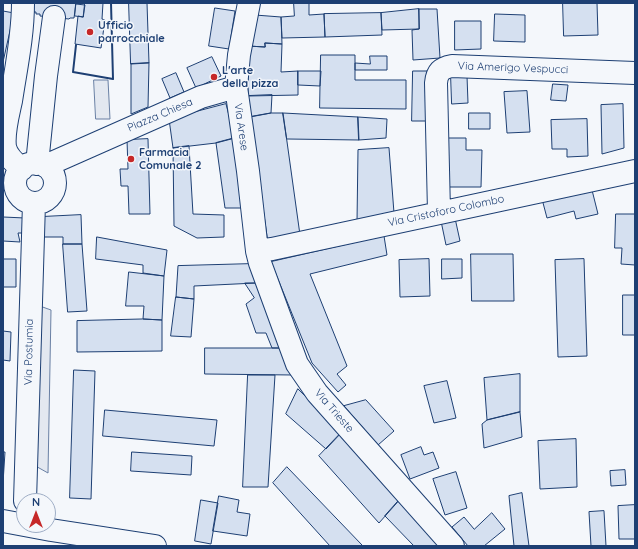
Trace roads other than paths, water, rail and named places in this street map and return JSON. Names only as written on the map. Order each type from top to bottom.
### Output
[{"type":"street","points":[[23,3],[22,30],[8,116],[5,147],[26,183]]},
{"type":"street","name":"Via Arese","points":[[249,3],[239,55],[236,87],[248,171],[257,251]]},
{"type":"street","name":"Via Postumia","points":[[25,493],[26,183],[46,76],[54,17]]},
{"type":"street","name":"Via Amerigo Vespucci","points":[[439,212],[436,76],[439,71],[452,66],[635,72]]},
{"type":"street","name":"Piazza Chiesa","points":[[26,183],[85,147],[201,97],[236,87]]},
{"type":"street","name":"Via Cristoforo Colombo","points":[[257,251],[272,250],[439,212],[635,171]]},
{"type":"street","name":"Via Trieste","points":[[257,251],[260,263],[300,370],[317,393],[453,546]]},
{"type":"street","points":[[3,521],[16,523]]},
{"type":"street","points":[[56,530],[155,546]]},
{"type":"place","name":"Ufficio parrocchiale","points":[[90,32]]},
{"type":"place","name":"L'arte della pizza","points":[[214,77]]},
{"type":"place","name":"Farmacia Comunale 2","points":[[131,159]]}]
